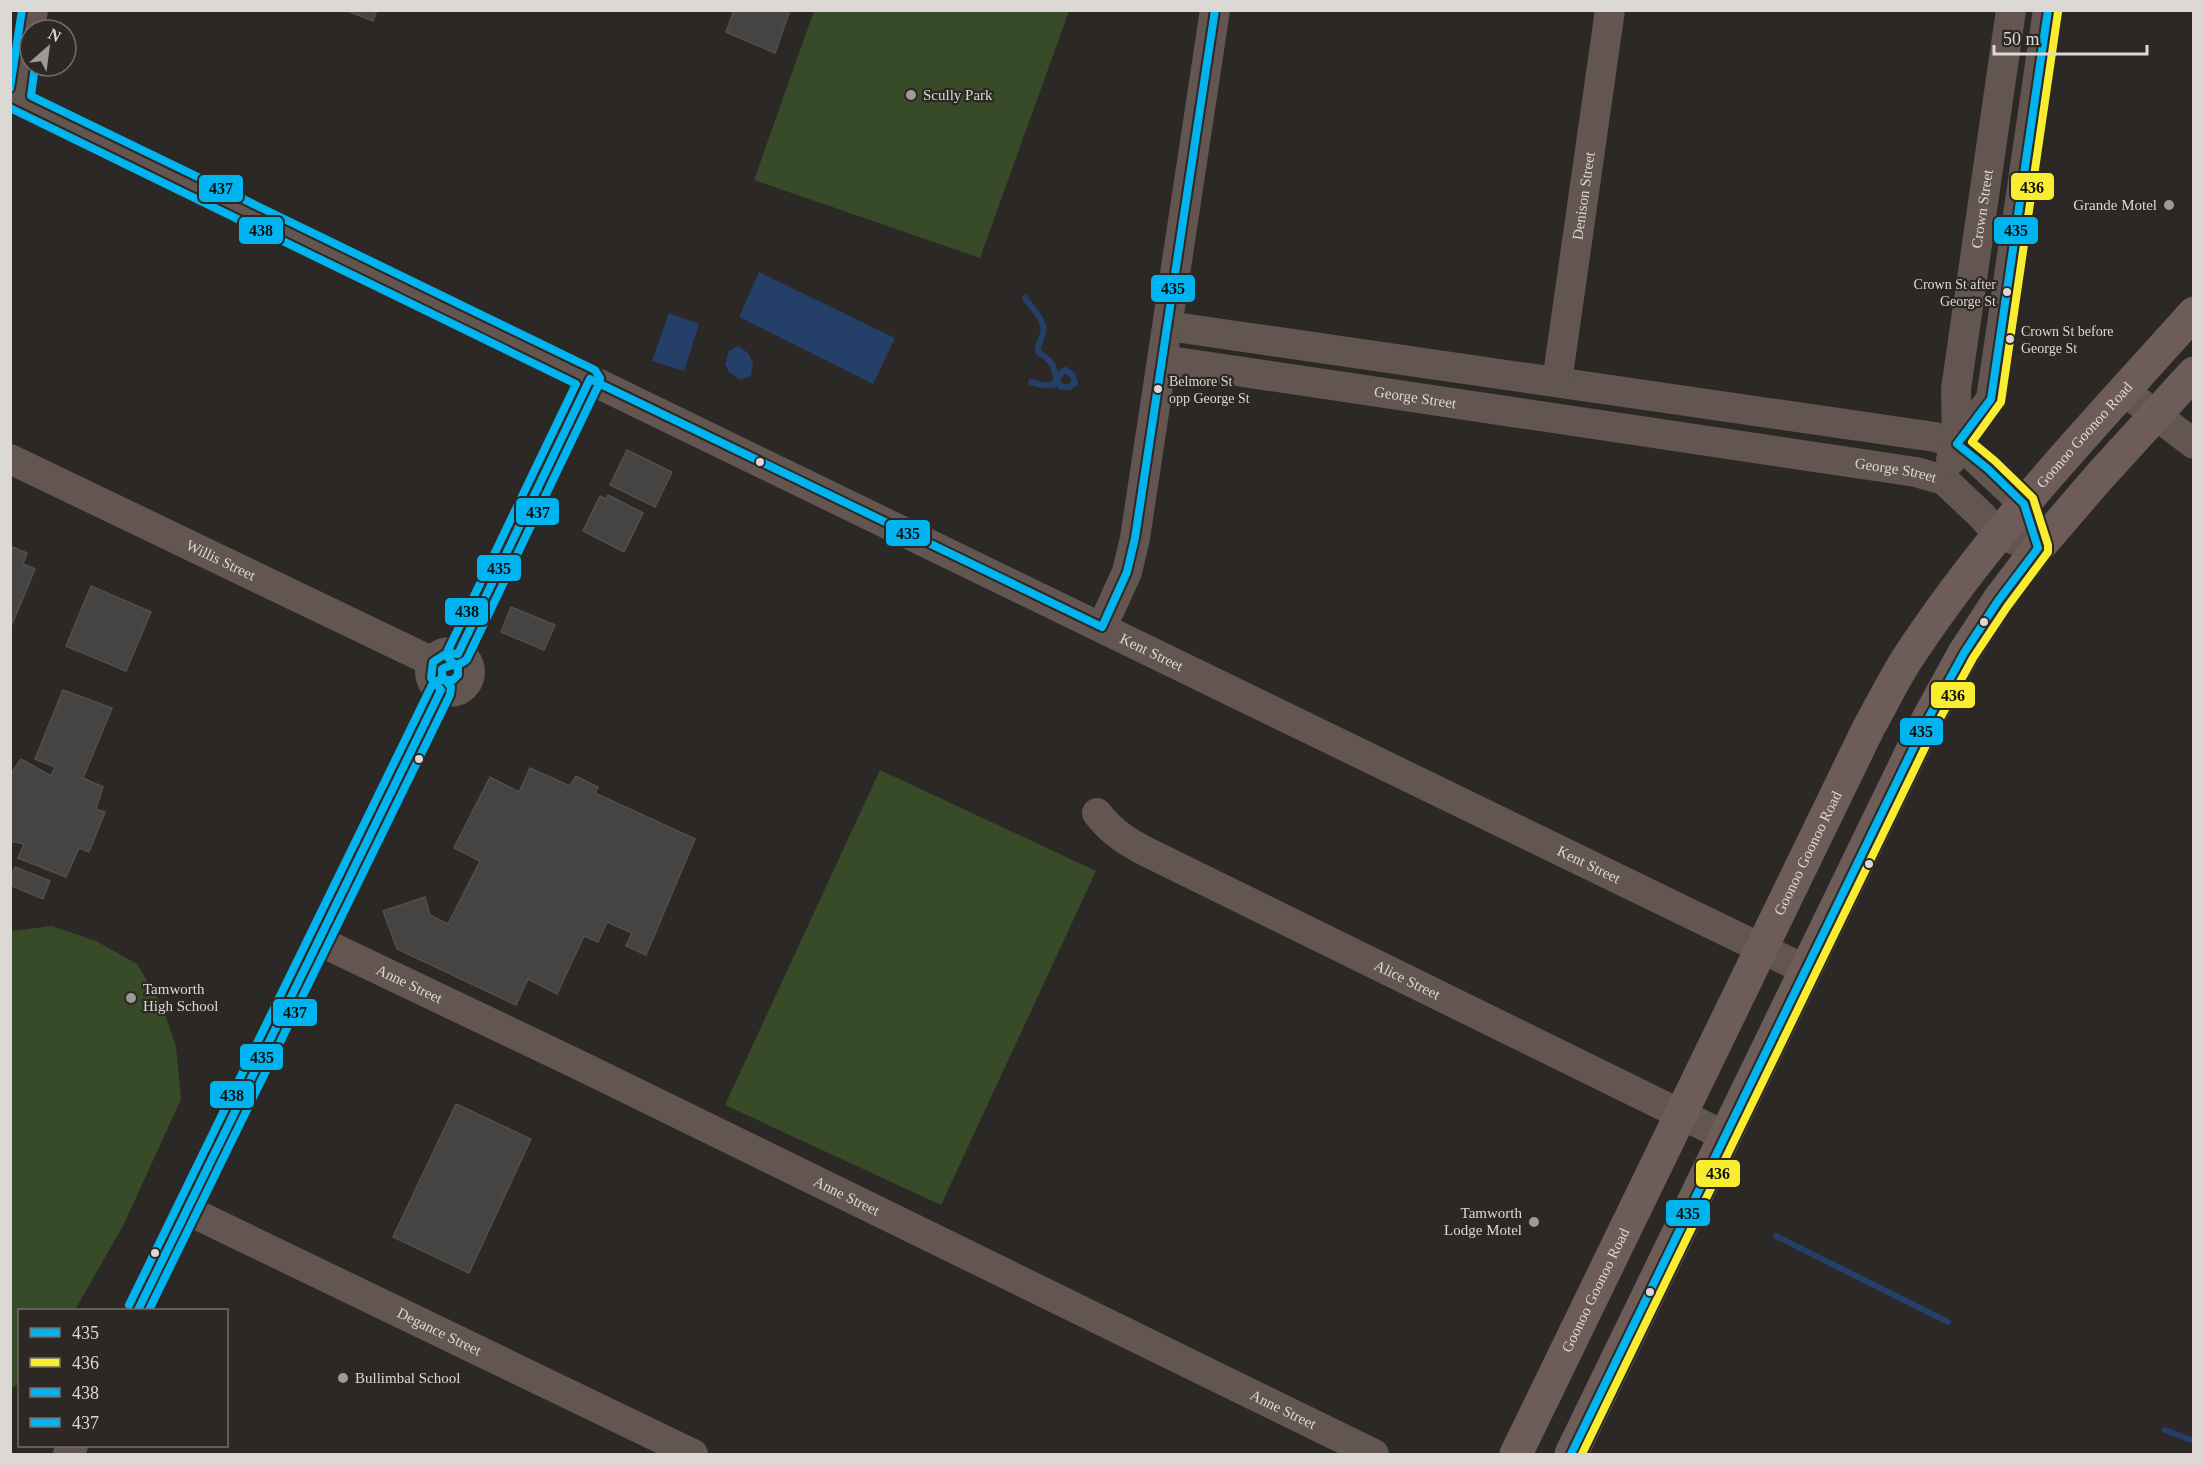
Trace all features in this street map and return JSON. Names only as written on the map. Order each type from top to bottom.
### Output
[{"type":"main road","name":"Goonoo Goonoo Road","points":[[1516,1455],[1869,727],[1906,661],[1951,595],[1998,534],[2193,313]]},
{"type":"main road","points":[[1571,1455],[1923,728],[1964,653],[1998,601],[2038,548],[2154,414],[2193,373]]},
{"type":"street","points":[[15,100],[33,10]]},
{"type":"street","points":[[1102,627],[1132,556],[1215,10]]},
{"type":"street","name":"Denison Street","points":[[1557,382],[1610,10]]},
{"type":"street","name":"Crown Street","points":[[1957,444],[1956,389],[2011,10]]},
{"type":"street","name":"Crown Street","points":[[1944,480],[1957,444],[1991,399],[2048,10]]},
{"type":"street","name":"Kent Street","points":[[15,100],[1806,970]]},
{"type":"street","points":[[1168,326],[1935,437],[1957,444],[1988,469],[2024,504],[2038,548]]},
{"type":"street","name":"George Street","points":[[1163,360],[1916,472],[1944,480],[1981,514],[1998,534],[2038,548]]},
{"type":"street","points":[[139,1309],[441,690],[430,675],[445,658],[590,379]]},
{"type":"street","points":[[2124,391],[2193,444]]},
{"type":"street","name":"Willis Street","points":[[10,459],[445,658]]},
{"type":"street","name":"Alice Street","points":[[1097,813],[1107,827],[1133,845],[1725,1136]]},
{"type":"street","name":"Anne Street","points":[[319,941],[581,1066],[1374,1455]]},
{"type":"street","name":"Degance Street","points":[[187,1210],[693,1455]]},
{"type":"green space","name":"Scully Park","points":[[814,11],[1069,11],[980,258],[754,180]]},
{"type":"green space","points":[[880,770],[1096,871],[941,1205],[725,1105]]},
{"type":"green space","points":[[52,926],[96,941],[137,964],[162,1006],[176,1046],[181,1099],[124,1224],[76,1309],[18,1309],[18,1384],[11,1388],[11,931]]},
{"type":"water","points":[[759,272],[895,338],[873,384],[739,317]]},
{"type":"water","points":[[669,313],[699,324],[684,371],[652,361]]},
{"type":"water","points":[[738,346],[748,353],[753,363],[751,376],[740,380],[729,372],[725,364],[729,351]]},
{"type":"building","points":[[345,10],[377,10],[373,21]]},
{"type":"building","points":[[734,10],[790,10],[775,53],[726,32]]},
{"type":"building","points":[[627,450],[672,472],[655,507],[610,485]]},
{"type":"building","points":[[608,495],[643,513],[624,552],[583,531],[600,496],[606,499]]},
{"type":"building","points":[[10,546],[27,553],[23,564],[35,569],[10,629]]},
{"type":"building","points":[[91,586],[151,612],[126,671],[66,646]]},
{"type":"building","points":[[511,607],[555,625],[544,650],[501,632]]},
{"type":"building","points":[[63,690],[112,708],[83,778],[103,787],[96,809],[105,812],[89,852],[79,848],[66,877],[18,858],[24,844],[10,841],[10,775],[21,759],[51,776],[55,767],[35,759]]},
{"type":"building","points":[[530,768],[570,786],[576,776],[598,787],[595,793],[695,839],[646,955],[626,946],[632,933],[607,922],[598,942],[584,936],[557,994],[528,979],[516,1005],[397,949],[383,911],[425,897],[430,915],[448,924],[480,861],[454,848],[490,777],[519,792]]},
{"type":"building","points":[[15,867],[50,881],[43,899],[10,885]]},
{"type":"building","points":[[456,1104],[531,1139],[469,1273],[393,1237]]},
{"type":"waterway","points":[[1025,298],[1043,324],[1044,329],[1038,352],[1053,365],[1056,376],[1058,381],[1061,387],[1069,387],[1075,383],[1073,376],[1066,370],[1062,372],[1053,385],[1031,382]]},
{"type":"waterway","points":[[1776,1236],[1948,1322]]},
{"type":"waterway","points":[[2165,1430],[2194,1441]]},
{"type":"transit line","name":"438","points":[[10,88],[22,10]]},
{"type":"transit line","name":"435","points":[[138,1309],[441,690],[431,678],[433,662],[447,653],[458,654],[590,379],[1102,627],[1127,572],[1135,538],[1215,10]]},
{"type":"transit line","name":"435","points":[[1571,1454],[1923,728],[1964,653],[1998,601],[2038,548],[2024,504],[1988,469],[1957,444],[1991,399],[2048,10]]},
{"type":"transit line","name":"436","points":[[1582,1454],[1932,733],[1973,658],[2048,552],[2048,545],[2033,498],[1972,442],[2001,402],[2058,12]]},
{"type":"transit line","name":"437","points":[[33,78],[31,96],[595,370],[600,378],[467,659],[442,669],[442,676],[451,687],[450,695],[149,1309]]},
{"type":"transit line","name":"438","points":[[10,108],[576,384],[448,650],[448,658],[458,668],[458,675],[453,680],[439,680],[432,685],[129,1305]]},
{"type":"place","name":"Scully Park","points":[[911,95]]},
{"type":"place","name":"Grande Motel","points":[[2169,205]]},
{"type":"place","name":"Crown St after George St","points":[[2007,292]]},
{"type":"place","name":"Crown St before George St","points":[[2010,339]]},
{"type":"place","name":"Belmore St opp George St","points":[[1158,389]]},
{"type":"place","name":"Tamworth High School","points":[[131,998]]},
{"type":"place","name":"Tamworth Lodge Motel","points":[[1534,1222]]},
{"type":"place","name":"Bullimbal School","points":[[343,1378]]}]
